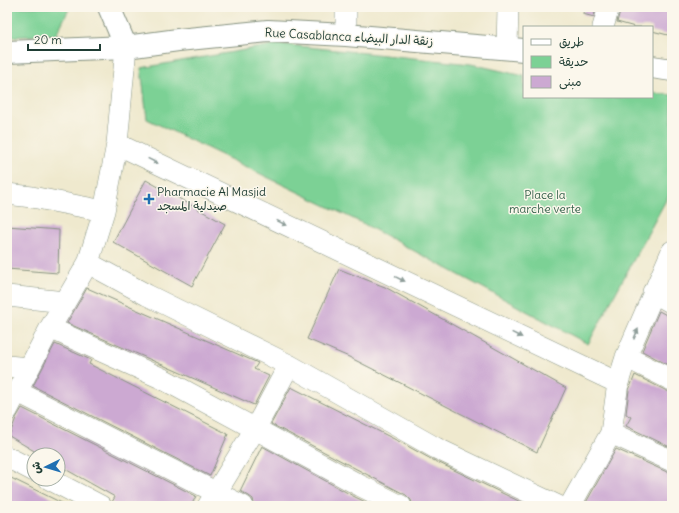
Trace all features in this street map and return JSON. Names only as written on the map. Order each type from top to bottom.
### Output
[{"type":"main road","points":[[109,7],[126,47]]},
{"type":"main road","name":"Rue Casablanca زنقة الدار البيضاء","points":[[7,52],[126,47],[268,31],[346,34],[516,49]]},
{"type":"main road","points":[[653,67],[672,70]]},
{"type":"street","points":[[346,7],[346,34]]},
{"type":"street","points":[[508,7],[516,49]]},
{"type":"street","points":[[603,26],[609,7]]},
{"type":"street","points":[[7,411],[64,302],[88,263],[104,211],[117,144],[126,47]]},
{"type":"street","points":[[117,144],[618,384]]},
{"type":"street","points":[[7,194],[32,197],[104,211]]},
{"type":"street","points":[[570,506],[611,433],[618,384],[626,357],[672,251]]},
{"type":"street","points":[[88,263],[147,294],[289,364],[436,448],[558,506]]},
{"type":"street","points":[[653,292],[672,303]]},
{"type":"street","points":[[7,296],[64,302]]},
{"type":"street","points":[[50,328],[163,380],[401,506]]},
{"type":"street","points":[[626,357],[672,380]]},
{"type":"street","points":[[212,499],[255,429],[289,364]]},
{"type":"street","points":[[7,366],[29,368]]},
{"type":"street","points":[[18,392],[212,499],[244,506]]},
{"type":"street","points":[[611,433],[672,461]]},
{"type":"street","points":[[7,457],[26,467]]},
{"type":"street","points":[[64,487],[100,506]]},
{"type":"green space","points":[[7,7],[70,7],[56,35],[7,37]]},
{"type":"green space","name":"Place la marche verte","points":[[279,44],[471,64],[523,76],[523,98],[653,98],[653,93],[672,95],[672,189],[588,344],[362,223],[147,119],[141,68]]},
{"type":"building","points":[[584,7],[596,7],[594,17],[583,14]]},
{"type":"building","points":[[621,7],[672,7],[672,36],[653,31],[653,26],[631,26],[617,22]]},
{"type":"building","points":[[146,180],[225,224],[192,286],[113,242]]},
{"type":"building","points":[[7,226],[59,230],[58,273],[7,269]]},
{"type":"building","points":[[339,269],[385,287],[566,388],[537,452],[349,357],[307,339]]},
{"type":"building","points":[[87,288],[258,363],[254,369],[269,376],[254,405],[67,323]]},
{"type":"building","points":[[659,311],[672,318],[672,367],[642,351]]},
{"type":"building","points":[[55,344],[91,360],[89,364],[228,434],[210,476],[33,386]]},
{"type":"building","points":[[635,375],[672,392],[672,448],[626,426],[631,417],[626,414],[629,390]]},
{"type":"building","points":[[291,387],[431,459],[529,506],[413,506],[411,500],[406,495],[271,424]]},
{"type":"building","points":[[22,408],[196,496],[191,506],[113,506],[112,502],[115,497],[66,469],[66,447],[28,447],[9,436],[16,418]]},
{"type":"building","points":[[262,446],[374,506],[259,506],[254,504],[253,499],[240,491]]},
{"type":"building","points":[[616,449],[672,473],[672,506],[584,506]]},
{"type":"building","points":[[7,476],[26,485],[26,487],[29,487],[68,506],[7,506]]},
{"type":"place","name":"Pharmacie Al Masjid صيدلية المسجد","points":[[149,199]]}]
